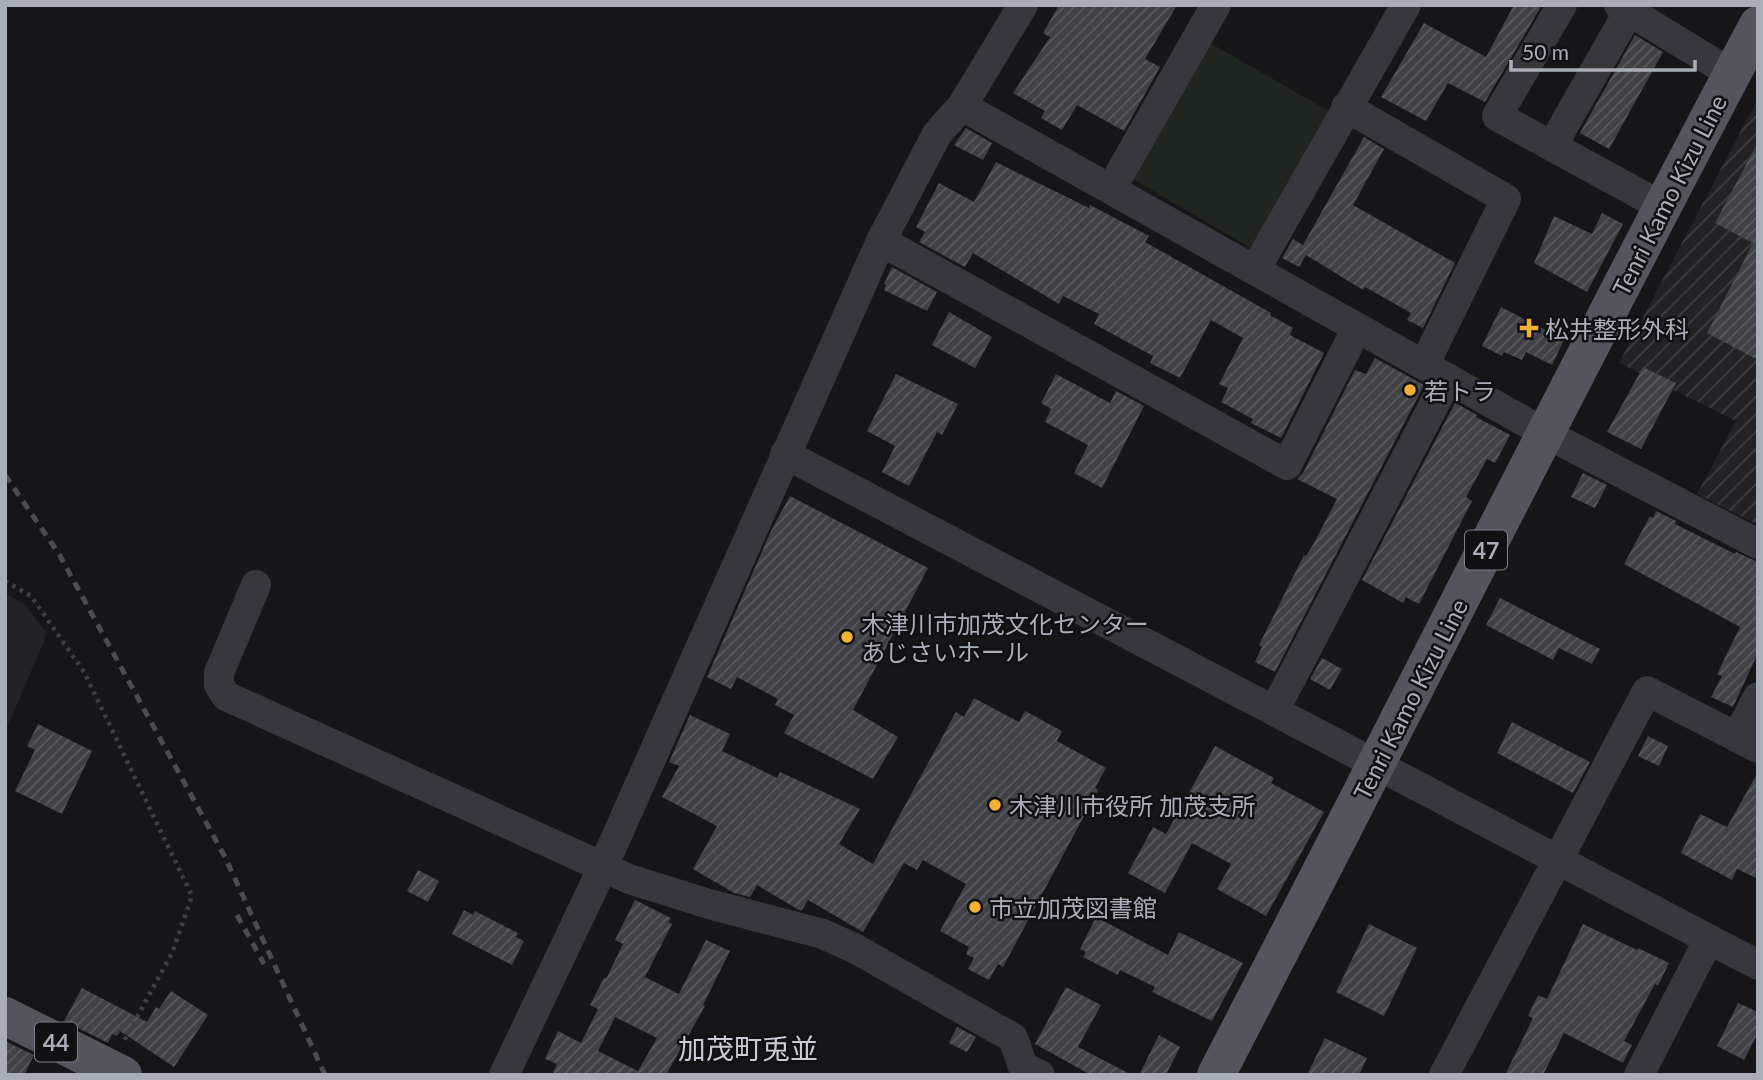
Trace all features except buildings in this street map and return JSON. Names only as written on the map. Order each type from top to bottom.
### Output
[{"type":"main road","name":"Tenri Kamo Kizu Line","points":[[1216,1075],[1377,766],[1545,433],[1758,25]]},
{"type":"main road","name":"44","points":[[5,1016],[110,1072]]},
{"type":"street","points":[[504,1075],[603,867],[881,241],[937,134],[962,106],[1023,5]]},
{"type":"street","points":[[1111,189],[1216,5]]},
{"type":"street","points":[[1255,270],[1406,5]]},
{"type":"street","points":[[1562,5],[1497,116],[1663,207]]},
{"type":"street","points":[[1552,146],[1624,8],[1732,74]]},
{"type":"street","points":[[962,106],[1545,433],[1758,544]]},
{"type":"street","points":[[1273,711],[1436,371],[1506,199],[1346,107]]},
{"type":"street","points":[[881,241],[1287,465],[1357,328]]},
{"type":"street","points":[[785,454],[1758,965]]},
{"type":"street","points":[[256,585],[219,673],[219,685],[226,696],[629,879],[834,939],[1013,1038],[1028,1072]]},
{"type":"street","points":[[1444,1075],[1647,691],[1747,743],[1758,697]]},
{"type":"street","points":[[1639,1075],[1709,939]]},
{"type":"path","points":[[5,581],[31,596],[84,671],[192,896],[172,953],[110,1072]]},
{"type":"shaded area","points":[[1205,40],[1332,113],[1254,250],[1126,175]]},
{"type":"shaded area","points":[[1758,98],[1758,525],[1697,494],[1736,421],[1619,363]]},
{"type":"shaded area","points":[[5,593],[26,605],[47,634],[5,732]]},
{"type":"railway","points":[[5,475],[59,554],[225,857],[325,1075]]},
{"type":"railway","points":[[237,915],[264,964]]},
{"type":"place","name":"松井整形外科","points":[[1529,328]]},
{"type":"place","name":"若トラ","points":[[1410,390]]},
{"type":"place","name":"木津川市加茂文化センター あじさいホール","points":[[847,637]]},
{"type":"place","name":"木津川市役所 加茂支所","points":[[995,805]]},
{"type":"place","name":"市立加茂図書館","points":[[975,907]]},
{"type":"district","name":"加茂町兎並","points":[[748,1048]]}]
